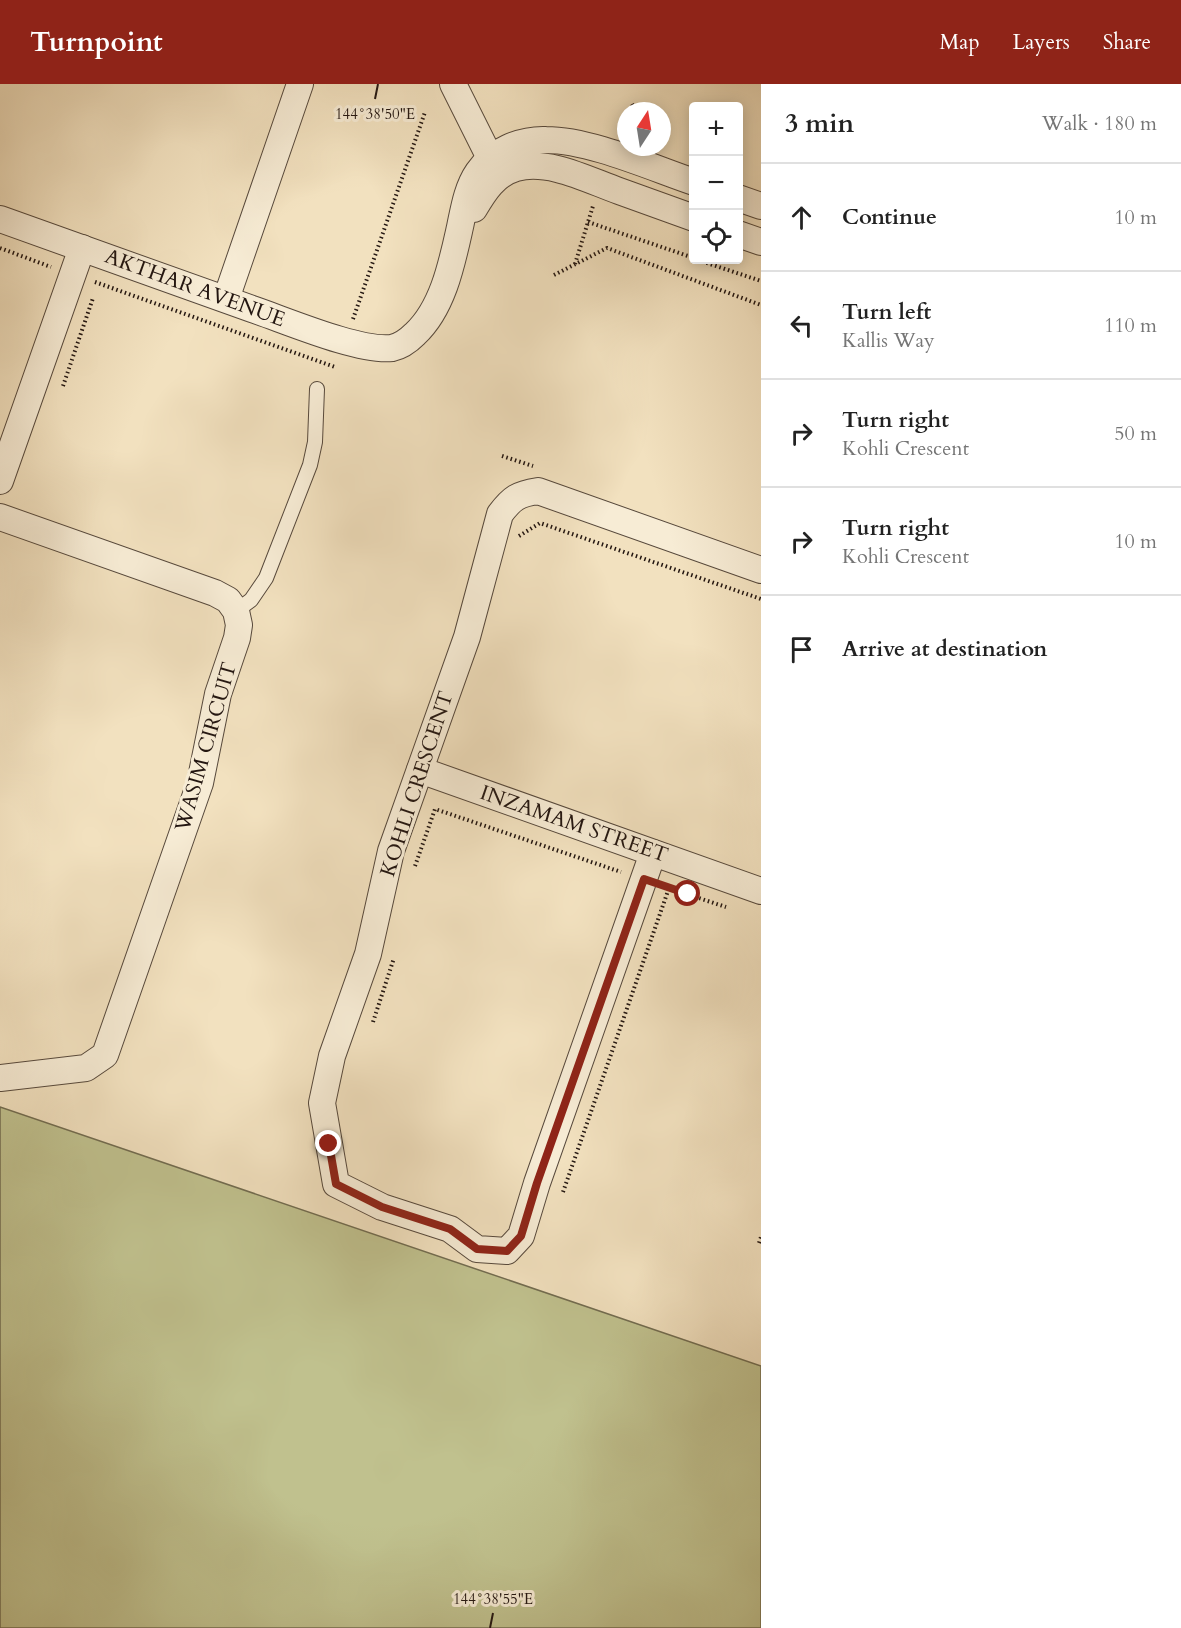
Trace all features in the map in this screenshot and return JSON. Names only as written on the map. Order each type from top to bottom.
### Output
[{"type":"street","points":[[226,299],[300,84]]},
{"type":"street","points":[[453,84],[495,167]]},
{"type":"street","points":[[495,167],[506,149],[523,143],[543,140],[565,141],[592,147],[689,181]]},
{"type":"street","points":[[495,167],[532,166],[555,169],[689,217]]},
{"type":"street","name":"AKTHAR AVENUE","points":[[0,219],[316,331],[371,346],[392,348],[407,342],[423,327],[433,313],[457,241],[471,185],[479,170],[495,167]]},
{"type":"street","points":[[743,200],[761,206]]},
{"type":"street","points":[[743,236],[761,242]]},
{"type":"street","points":[[0,481],[82,248]]},
{"type":"street","name":"KOHLI CRESCENT","points":[[644,879],[537,1183],[521,1236],[507,1251],[477,1249],[450,1229],[382,1207],[336,1184],[322,1103],[332,1056],[368,954],[391,851],[467,636],[500,514],[509,502],[522,493],[538,491],[761,570]]},
{"type":"street","points":[[0,516],[215,593],[228,600],[236,611]]},
{"type":"street","name":"WASIM CIRCUIT","points":[[0,1078],[86,1068],[105,1055],[200,783],[218,694],[237,638],[239,625],[236,611]]},
{"type":"street","name":"INZAMAM STREET","points":[[420,770],[761,891]]},
{"type":"street","points":[[644,879],[653,853]]},
{"type":"lane","points":[[236,611],[251,600],[266,578],[310,465],[315,442],[317,389]]},
{"type":"path","points":[[575,264],[588,222],[689,257]]},
{"type":"path","points":[[0,248],[335,367]]},
{"type":"path","points":[[554,275],[607,248],[761,305]]},
{"type":"path","points":[[710,264],[761,281]]},
{"type":"path","points":[[63,386],[98,283]]},
{"type":"path","points":[[517,546],[519,535],[540,523],[761,599]]},
{"type":"path","points":[[413,871],[445,779]]},
{"type":"path","points":[[435,809],[730,908]]},
{"type":"path","points":[[563,1192],[669,888]]},
{"type":"path","points":[[372,1023],[395,957]]},
{"type":"path","points":[[759,1243],[761,1237]]},
{"type":"green space","points":[[0,1107],[761,1366],[761,1628],[0,1628]]},
{"type":"route","points":[[329,1144],[336,1184],[382,1207],[450,1229],[477,1249],[507,1251],[521,1236],[537,1183],[644,879],[688,894]]}]
